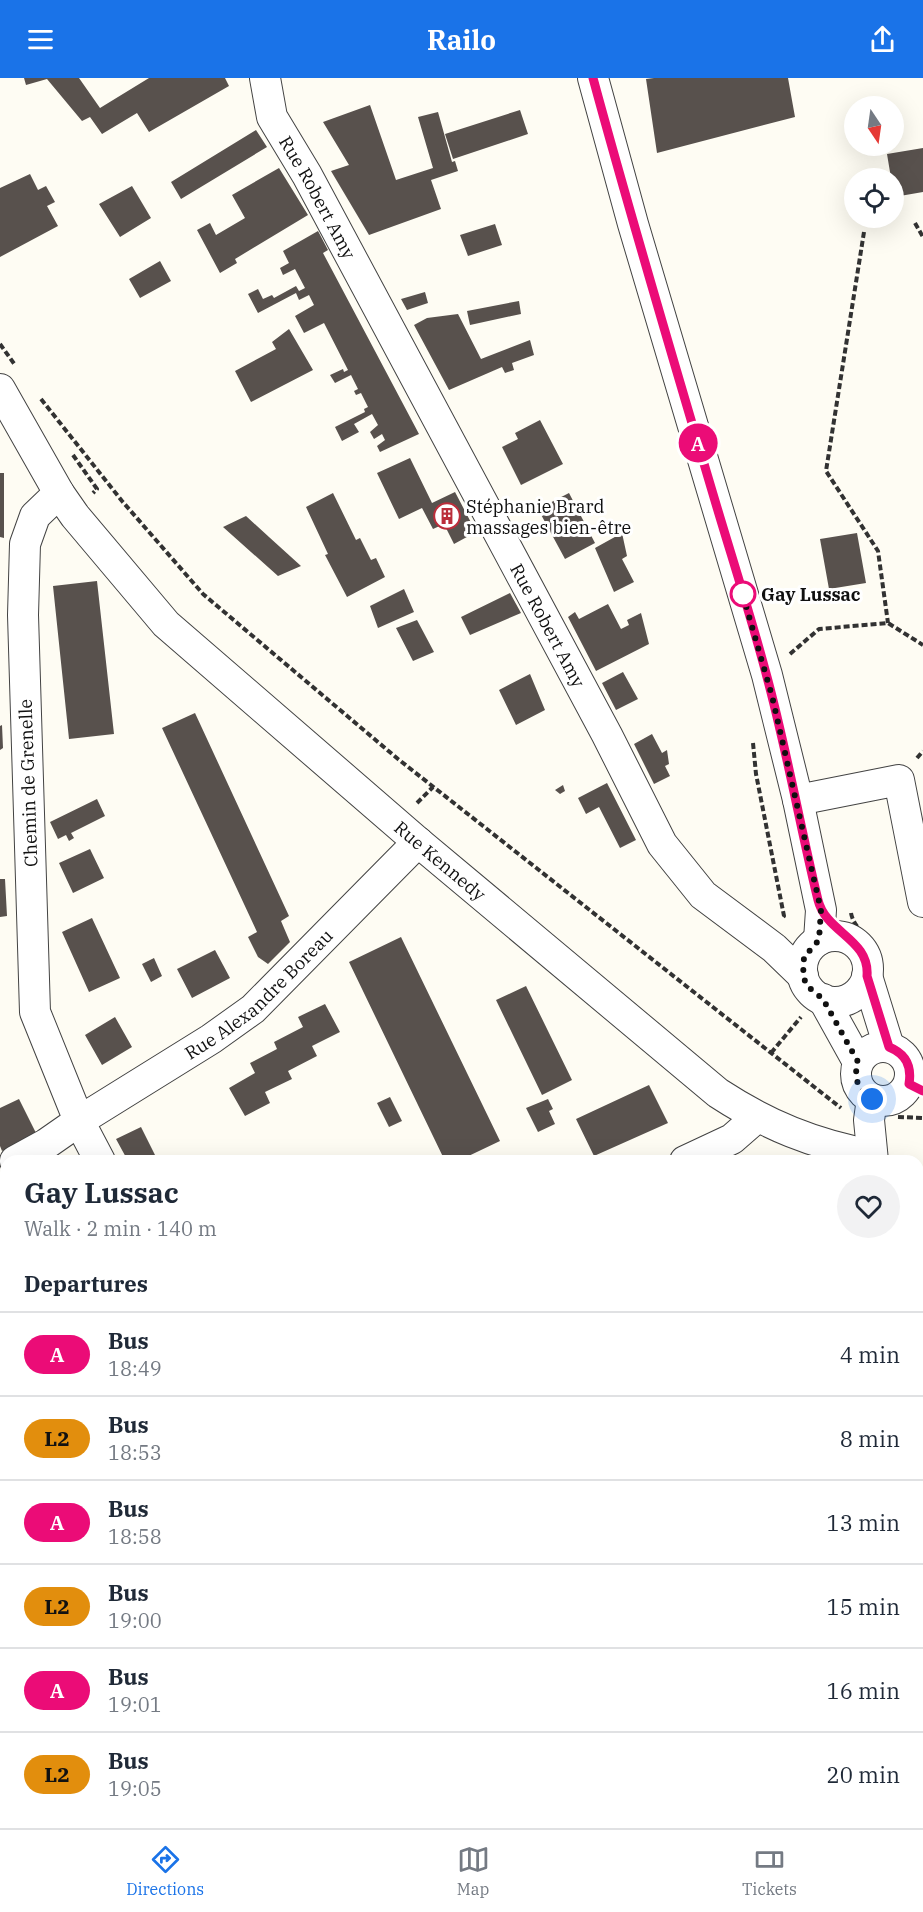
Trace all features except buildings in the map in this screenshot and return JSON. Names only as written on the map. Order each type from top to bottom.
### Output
[{"type":"street","name":"Rue Robert Amy","points":[[265,78],[273,117],[307,175],[602,724],[662,844],[703,895],[769,944],[819,951]]},
{"type":"street","points":[[593,78],[633,224],[767,675],[798,800],[821,910],[819,951],[807,986],[813,1007],[858,1062]]},
{"type":"street","points":[[10,381],[59,494]]},
{"type":"street","name":"Chemin de Grenelle","points":[[59,494],[35,516],[25,544],[11,617],[35,1012],[79,1121],[97,1155]]},
{"type":"street","name":"Rue Kennedy","points":[[59,494],[117,568],[166,624],[418,842],[718,1093],[756,1118],[794,1134],[862,1155]]},
{"type":"street","points":[[798,800],[899,780],[923,902]]},
{"type":"street","name":"Rue Alexandre Boreau","points":[[79,1121],[211,1039],[253,1009],[418,842]]},
{"type":"street","points":[[819,951],[862,950],[868,967],[867,976],[889,1047]]},
{"type":"street","points":[[813,1007],[855,995],[867,976]]},
{"type":"street","points":[[889,1047],[898,1050],[909,1065],[916,1088],[897,1097],[860,1106],[865,1094],[856,1079],[858,1062],[871,1049],[889,1047]]},
{"type":"street","points":[[860,1106],[869,1120],[872,1155]]},
{"type":"street","points":[[698,1155],[732,1139],[756,1118]]},
{"type":"street","points":[[26,1155],[79,1121]]},
{"type":"path","points":[[915,223],[923,237]]},
{"type":"path","points":[[864,232],[826,471],[878,551],[888,623]]},
{"type":"path","points":[[0,344],[10,381]]},
{"type":"path","points":[[35,391],[122,501],[202,594],[398,759],[771,1053],[860,1106]]},
{"type":"path","points":[[767,675],[819,628],[888,623],[923,645]]},
{"type":"path","points":[[752,739],[756,774],[784,916],[769,944]]},
{"type":"path","points":[[771,1053],[813,1007]]},
{"type":"bus line","name":"A","points":[[593,78],[633,224],[767,675],[798,800],[821,910],[846,938],[862,950],[868,967],[867,976],[889,1047],[898,1050],[905,1057],[909,1065],[909,1084],[923,1091]]},
{"type":"place","name":"Stéphanie Brard massages bien-être","points":[[447,516]]},
{"type":"place","name":"Gay Lussac","points":[[743,594]]},
{"type":"route","points":[[743,594],[740,585],[767,675],[798,800],[821,910],[819,940],[804,957],[803,976],[813,994],[823,999],[858,1062],[856,1079],[859,1087],[872,1099]]}]
